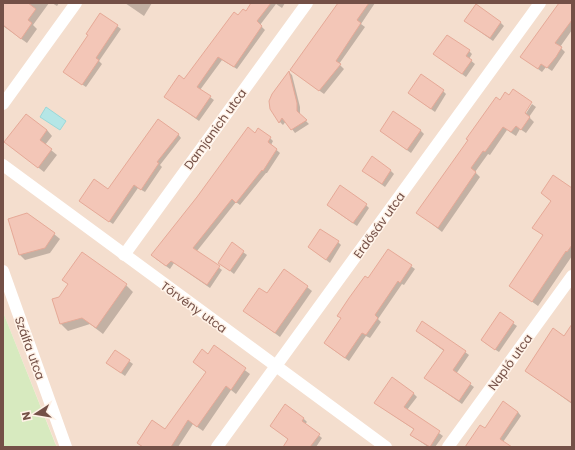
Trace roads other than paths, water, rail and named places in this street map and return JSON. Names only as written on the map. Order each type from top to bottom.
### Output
[{"type":"street","points":[[3,104],[76,3]]},
{"type":"street","name":"Damjanich utca","points":[[124,255],[307,3]]},
{"type":"street","name":"Erdősáv utca","points":[[217,447],[540,3]]},
{"type":"street","name":"Törvény utca","points":[[3,165],[386,447]]},
{"type":"street","name":"Szálfa utca","points":[[3,271],[66,447]]},
{"type":"street","name":"Napló utca","points":[[448,447],[572,276]]},
{"type":"water","points":[[46,107],[66,121],[60,130],[40,117]]}]
